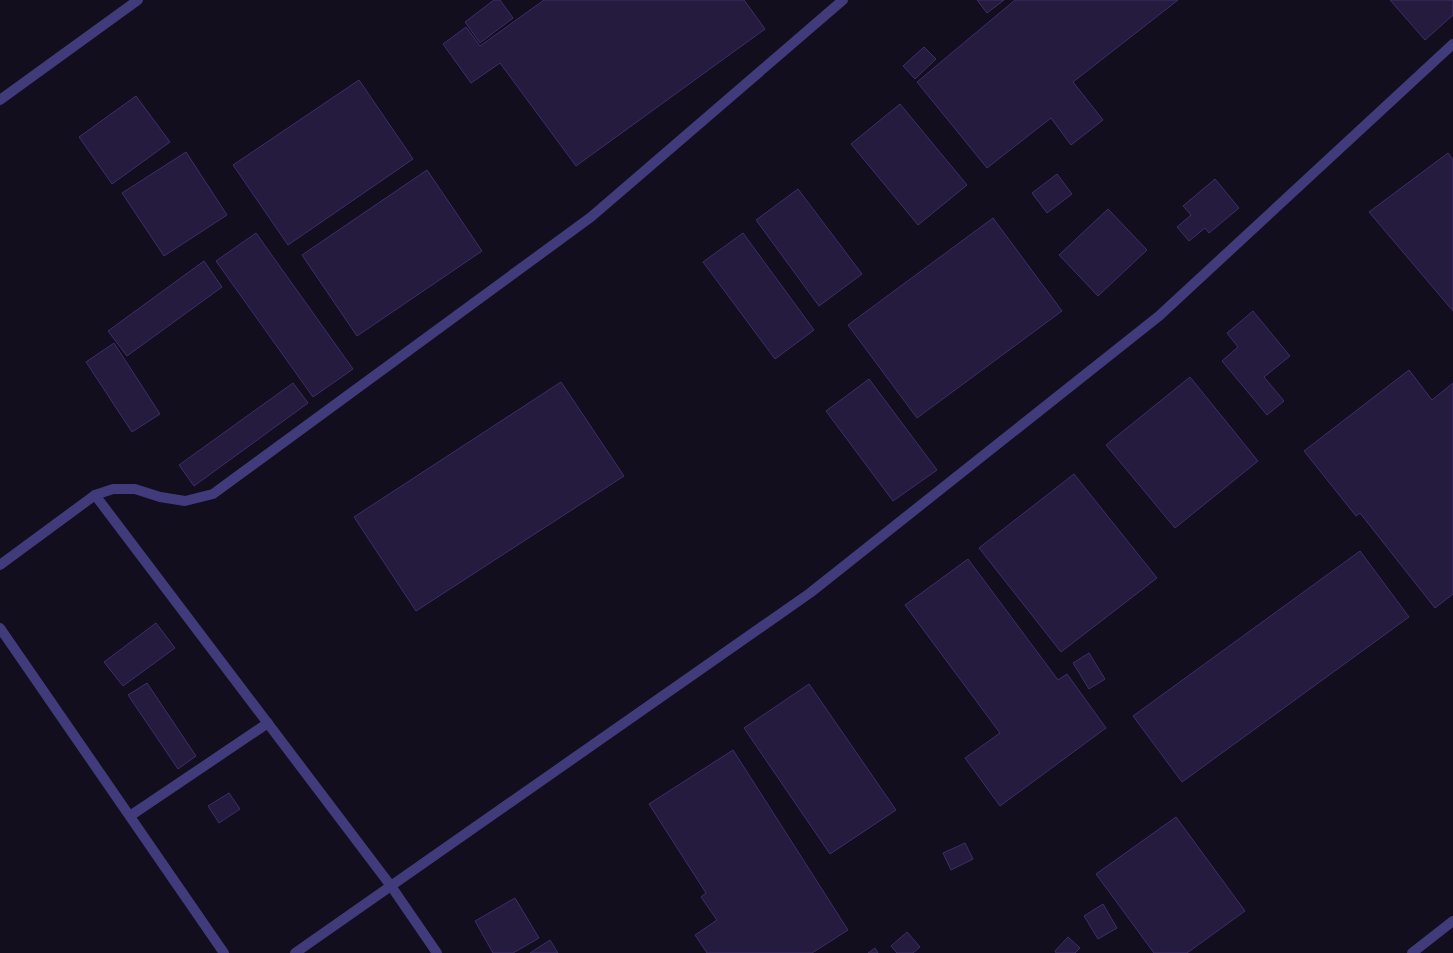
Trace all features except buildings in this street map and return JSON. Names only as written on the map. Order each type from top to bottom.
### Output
[{"type":"street","points":[[0,100],[138,0]]},
{"type":"street","points":[[0,565],[96,495],[113,489],[135,489],[160,498],[185,501],[214,494],[591,217],[843,0]]},
{"type":"street","points":[[295,953],[816,588],[1158,316],[1453,44]]},
{"type":"street","points":[[96,495],[391,886],[437,953]]},
{"type":"street","points":[[0,628],[224,953]]},
{"type":"street","points":[[130,816],[268,723]]},
{"type":"street","points":[[1412,953],[1453,920]]}]
